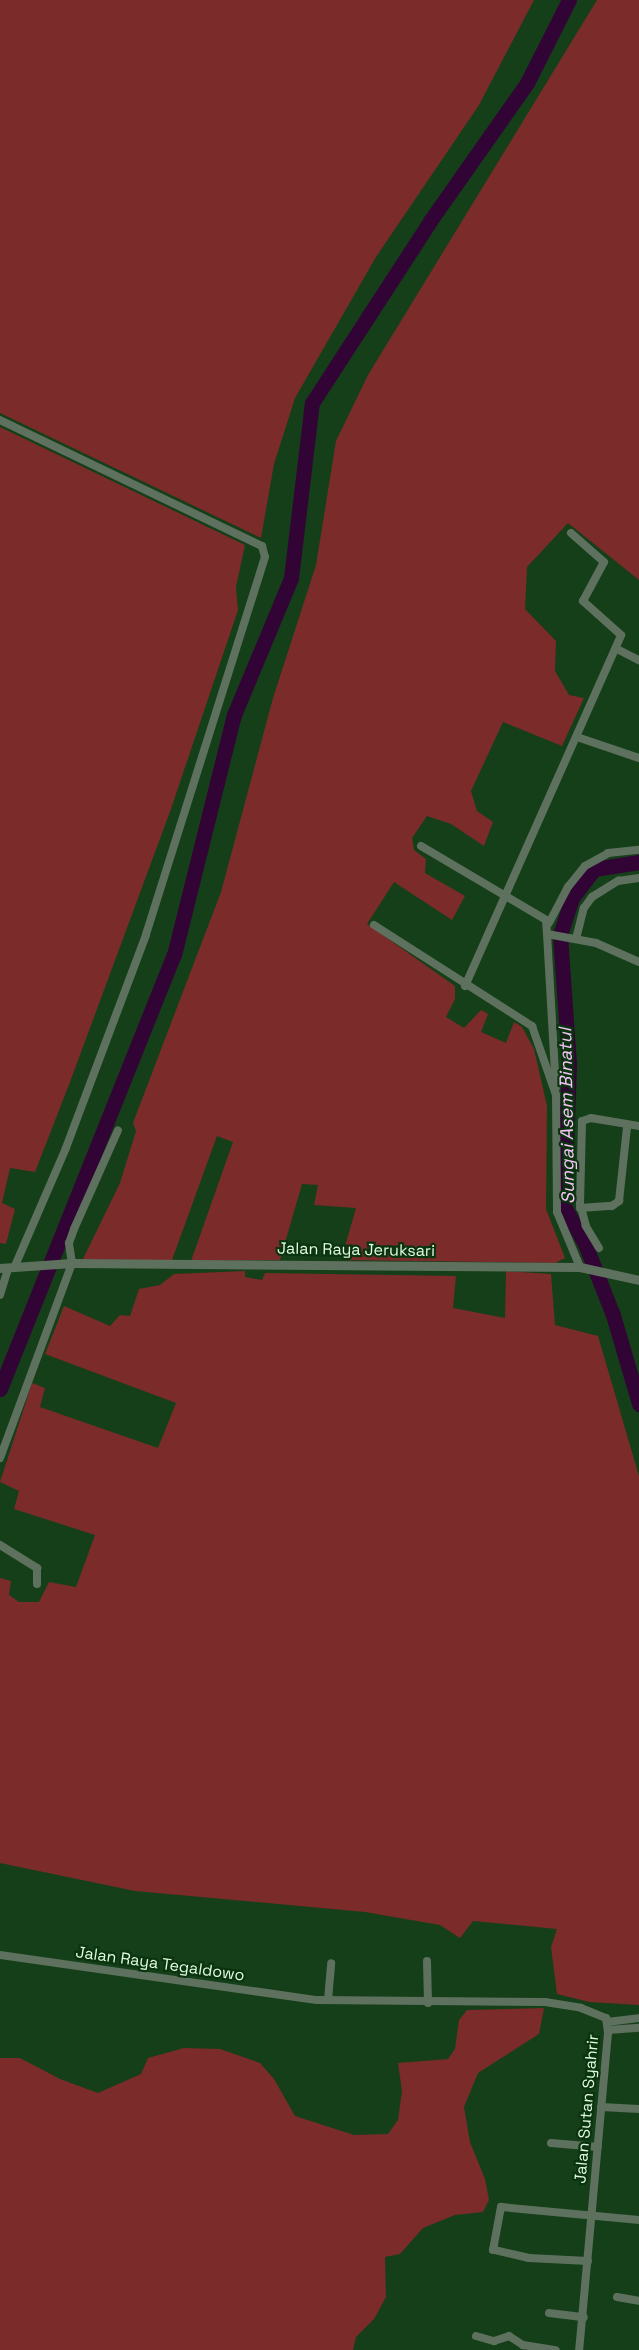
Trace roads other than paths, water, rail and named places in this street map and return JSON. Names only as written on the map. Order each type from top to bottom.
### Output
[{"type":"street","points":[[0,420],[262,546],[265,557],[146,935],[66,1148],[0,1295]]},
{"type":"street","points":[[465,986],[507,899],[621,633],[583,600],[604,562],[571,533]]},
{"type":"street","points":[[616,649],[639,660]]},
{"type":"street","points":[[577,737],[639,758]]},
{"type":"street","points":[[421,846],[549,923]]},
{"type":"street","points":[[582,1267],[561,1230],[556,1204],[559,1140],[549,923],[568,887],[585,866],[608,853],[639,850]]},
{"type":"street","points":[[574,939],[584,908],[592,897],[618,881],[639,878]]},
{"type":"street","points":[[374,925],[465,986],[532,1026],[556,1095]]},
{"type":"street","points":[[550,934],[607,947],[639,962]]},
{"type":"street","points":[[599,1248],[580,1208],[582,1121],[600,1119],[627,1127],[639,1126]]},
{"type":"street","points":[[580,1208],[612,1206],[620,1201],[627,1127]]},
{"type":"street","points":[[0,1458],[69,1264],[71,1236],[118,1130]]},
{"type":"street","name":"Jalan Raya Jeruksari","points":[[11,1267],[69,1264],[582,1267],[609,1271],[639,1280]]},
{"type":"street","points":[[0,1537],[0,1544],[37,1568],[37,1584]]},
{"type":"street","name":"Jalan Raya Tegaldowo","points":[[0,1955],[317,2000]]},
{"type":"street","points":[[427,1961],[428,2003]]},
{"type":"street","points":[[328,2000],[331,1963]]},
{"type":"street","name":"Jalan Sutan Syahrir","points":[[317,2000],[554,2003],[595,2012],[608,2028],[584,2317],[579,2350]]},
{"type":"street","points":[[608,2028],[639,2018]]},
{"type":"street","points":[[608,2028],[639,2028]]},
{"type":"street","points":[[601,2107],[639,2109]]},
{"type":"street","points":[[551,2143],[598,2147]]},
{"type":"street","points":[[588,2261],[529,2258],[494,2250],[504,2207],[639,2220]]},
{"type":"street","points":[[617,2296],[639,2301]]},
{"type":"street","points":[[549,2313],[584,2317]]},
{"type":"street","points":[[476,2336],[494,2341],[509,2336],[523,2346],[556,2350]]},
{"type":"waterway","points":[[0,1389],[174,955],[234,715],[291,578],[312,403],[430,221],[527,83],[569,0]]},
{"type":"waterway","name":"Sungai Asem Binatul","points":[[639,862],[594,869],[572,898],[560,935],[569,1065],[564,1206],[585,1244],[613,1315],[639,1404]]}]
